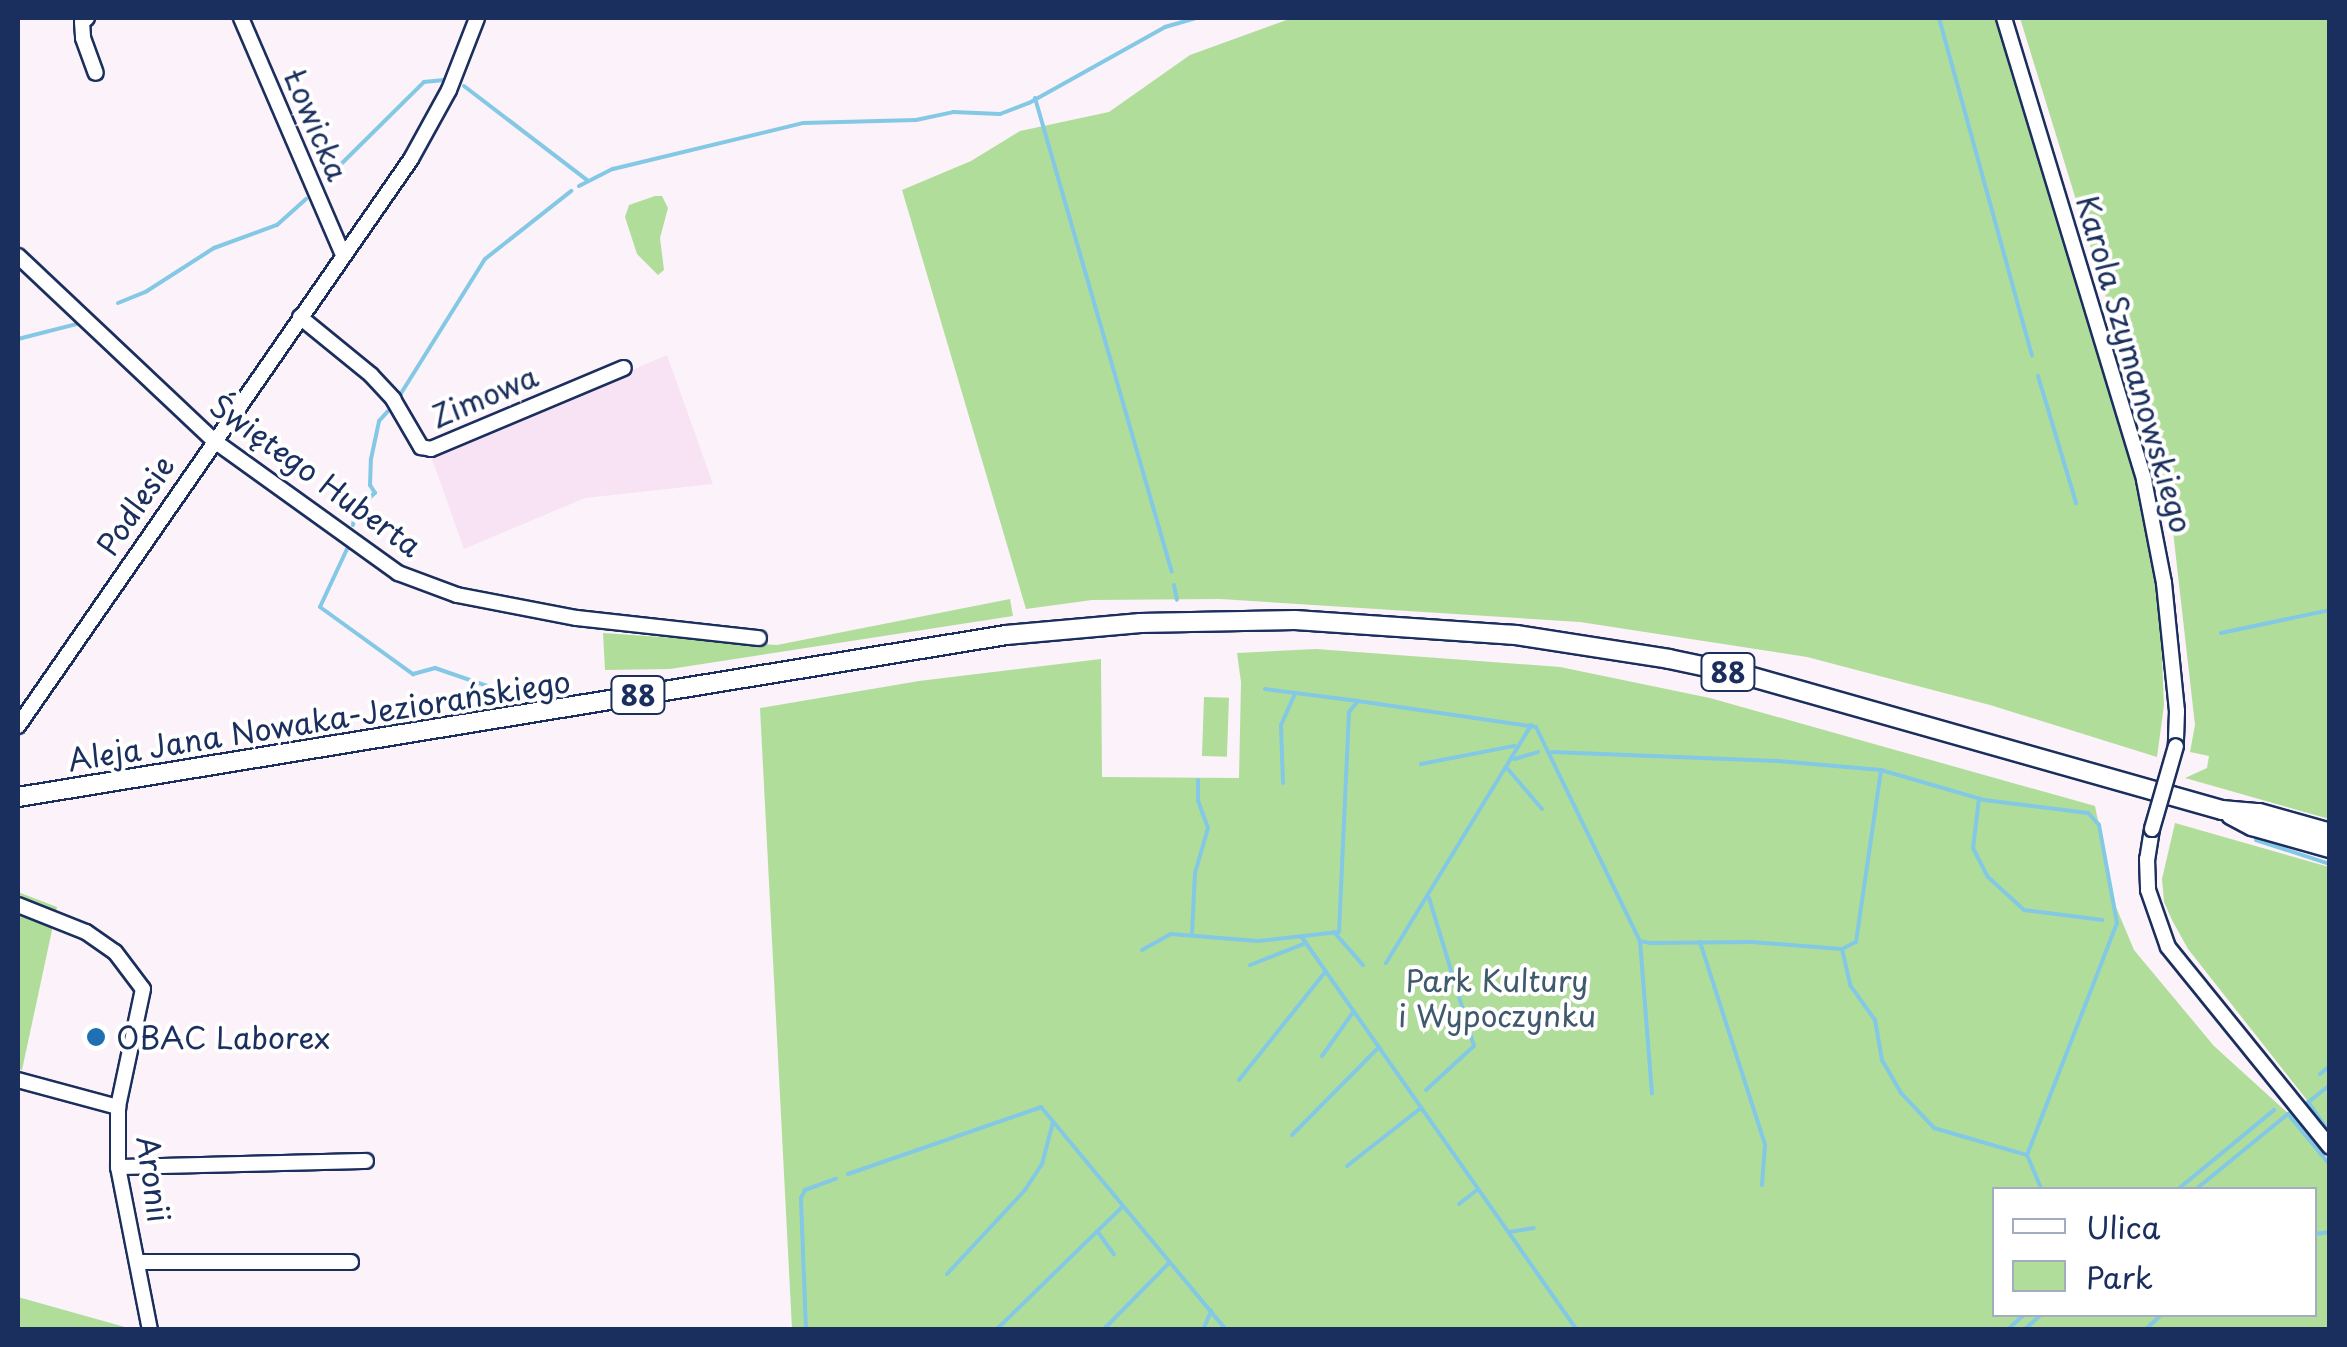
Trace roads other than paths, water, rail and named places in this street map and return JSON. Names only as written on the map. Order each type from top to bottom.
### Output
[{"type":"main road","name":"Aleja Jana Nowaka-Jeziorańskiego","points":[[18,797],[1006,634],[1140,623],[1294,620],[1498,633],[1669,659],[1763,680],[2222,810],[2252,826],[2330,848]]},
{"type":"main road","name":"Aleja Jana Nowaka-Jeziorańskiego","points":[[2222,810],[2258,812],[2330,833]]},
{"type":"street","points":[[87,18],[82,22],[83,38],[96,73]]},
{"type":"street","name":"Łowicka","points":[[240,18],[344,255]]},
{"type":"street","name":"Podlesie","points":[[18,726],[411,160],[449,90],[477,18]]},
{"type":"street","name":"Karola Szymanowskiego","points":[[2004,18],[2144,480],[2164,583],[2177,711],[2176,746],[2152,829],[2146,876],[2161,935],[2180,964],[2330,1147]]},
{"type":"street","name":"Świętego Huberta","points":[[18,256],[213,440],[398,574],[428,587],[578,618],[760,638]]},
{"type":"street","name":"Zimowa","points":[[300,317],[371,375],[394,399],[421,447],[431,449],[624,368]]},
{"type":"street","name":"Aronii","points":[[18,905],[86,932],[115,952],[139,978],[143,1002],[118,1107],[118,1168],[140,1262],[150,1330]]},
{"type":"street","points":[[18,1080],[118,1107]]},
{"type":"street","points":[[118,1168],[366,1161]]},
{"type":"street","points":[[140,1262],[351,1262]]},
{"type":"waterway","points":[[579,186],[613,169],[803,123],[916,120],[953,112],[1000,114],[1029,103],[1165,27],[1197,18]]},
{"type":"waterway","points":[[1939,18],[2032,355]]},
{"type":"waterway","points":[[326,179],[424,82],[444,80]]},
{"type":"waterway","points":[[464,86],[587,180]]},
{"type":"waterway","points":[[1035,98],[1172,572]]},
{"type":"waterway","points":[[400,395],[485,259],[571,191]]},
{"type":"waterway","points":[[118,303],[147,291],[214,248],[277,225],[306,199]]},
{"type":"waterway","points":[[18,339],[77,324]]},
{"type":"waterway","points":[[2038,376],[2076,503]]},
{"type":"waterway","points":[[353,525],[355,512],[375,493],[370,485],[371,459],[379,421],[388,411]]},
{"type":"waterway","points":[[347,549],[320,607],[413,674],[435,668],[499,690]]},
{"type":"waterway","points":[[1174,585],[1177,600]]},
{"type":"waterway","points":[[2221,633],[2330,610]]},
{"type":"waterway","points":[[1265,689],[1358,701]]},
{"type":"waterway","points":[[1283,783],[1281,725],[1294,696]]},
{"type":"waterway","points":[[1142,950],[1171,934],[1258,941],[1339,932],[1349,712],[1358,701],[1536,727],[1640,941],[1650,943],[1752,942],[1842,949],[1856,942],[1881,770]]},
{"type":"waterway","points":[[1386,963],[1531,725]]},
{"type":"waterway","points":[[1421,764],[1514,746]]},
{"type":"waterway","points":[[1514,759],[1538,752]]},
{"type":"waterway","points":[[1552,752],[1777,761],[1881,770],[1984,800],[2088,813],[2099,825],[2117,923],[2027,1155],[2041,1187]]},
{"type":"waterway","points":[[1507,768],[1542,809]]},
{"type":"waterway","points":[[1192,933],[1195,873],[1208,828],[1198,800],[1198,780]]},
{"type":"waterway","points":[[1979,798],[1973,848],[1987,876],[2024,910],[2102,920]]},
{"type":"waterway","points":[[2256,840],[2330,864]]},
{"type":"waterway","points":[[1426,1090],[1474,1046],[1429,898]]},
{"type":"waterway","points":[[1334,932],[1363,965]]},
{"type":"waterway","points":[[1301,936],[1577,1330]]},
{"type":"waterway","points":[[1640,941],[1652,1094]]},
{"type":"waterway","points":[[1700,942],[1765,1145],[1762,1185]]},
{"type":"waterway","points":[[1250,965],[1306,943]]},
{"type":"waterway","points":[[1842,949],[1850,985],[1875,1020],[1882,1060],[1902,1094],[1934,1128],[2027,1155]]},
{"type":"waterway","points":[[1239,1080],[1326,971]]},
{"type":"waterway","points":[[1322,1056],[1354,1011]]},
{"type":"waterway","points":[[1292,1135],[1379,1047]]},
{"type":"waterway","points":[[2320,1074],[2330,1066]]},
{"type":"waterway","points":[[2330,1085],[2308,1102],[2330,1134]]},
{"type":"waterway","points":[[848,1174],[1041,1107],[1226,1330]]},
{"type":"waterway","points":[[1347,1166],[1421,1108]]},
{"type":"waterway","points":[[2181,1187],[2274,1110]]},
{"type":"waterway","points":[[2199,1187],[2288,1114],[2330,1165]]},
{"type":"waterway","points":[[947,1274],[1025,1190],[1042,1164],[1053,1122]]},
{"type":"waterway","points":[[806,1330],[801,1198],[805,1190],[836,1179]]},
{"type":"waterway","points":[[1459,1204],[1478,1189]]},
{"type":"waterway","points":[[996,1330],[1122,1207]]},
{"type":"waterway","points":[[1509,1232],[1534,1228]]},
{"type":"waterway","points":[[1097,1231],[1114,1254]]},
{"type":"waterway","points":[[2317,1234],[2330,1232]]},
{"type":"waterway","points":[[1103,1330],[1170,1262]]},
{"type":"waterway","points":[[1203,1330],[1211,1311]]},
{"type":"waterway","points":[[2007,1330],[2022,1317]]},
{"type":"waterway","points":[[2024,1330],[2039,1317]]},
{"type":"waterway","points":[[2145,1330],[2159,1317]]},
{"type":"place","name":"OBAC Laborex","points":[[96,1037]]},
{"type":"park label","name":"Park Kultury i Wypoczynku","points":[[1497,997]]}]
